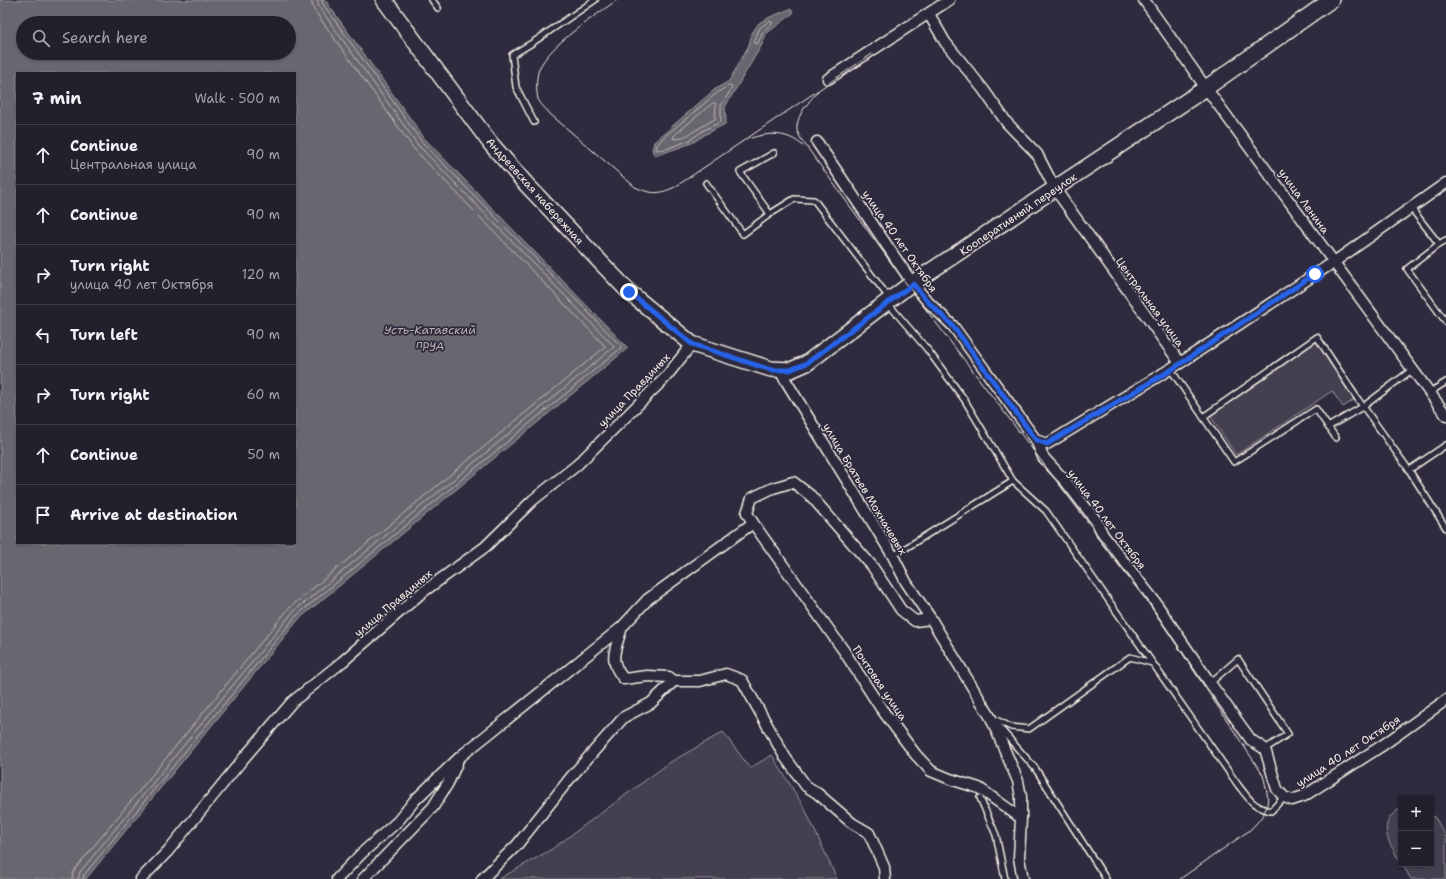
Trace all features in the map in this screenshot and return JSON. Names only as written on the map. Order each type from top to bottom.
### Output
[{"type":"main road","name":"Андреевская набережная","points":[[384,0],[491,144],[526,184],[629,292],[692,344]]},
{"type":"main road","name":"Кооперативный переулок","points":[[692,344],[771,370],[790,370],[807,363],[913,284],[1206,88],[1331,0]]},
{"type":"street","points":[[828,79],[949,0]]},
{"type":"street","name":"улица Ленина","points":[[1144,0],[1206,88],[1446,415]]},
{"type":"street","name":"Центральная улица","points":[[929,14],[945,42],[983,89],[1007,123],[1037,154],[1055,190],[1180,363],[1334,262],[1446,183]]},
{"type":"street","name":"улица 40 лет Октября","points":[[817,142],[913,284],[928,302],[953,326],[1036,440],[1043,457],[1066,482],[1097,522],[1103,535],[1153,599],[1251,740],[1265,750]]},
{"type":"street","name":"улица Правдиных","points":[[141,879],[168,851],[243,759],[292,702],[342,662],[420,594],[485,547],[533,500],[577,465],[665,378],[692,344]]},
{"type":"street","points":[[1036,440],[1047,444],[1171,370],[1180,363]]},
{"type":"street","name":"улица Братьев Мохначевых","points":[[782,370],[783,376],[893,556],[906,582],[931,619],[991,718],[1018,781],[1021,797],[1019,858],[1023,879]]},
{"type":"street","points":[[337,879],[362,853],[398,821],[415,800],[461,756],[622,627],[648,598],[753,523],[747,513],[752,498],[773,488],[793,482],[811,496],[872,566],[900,610],[915,621],[931,619]]},
{"type":"street","name":"Почтовая улица","points":[[753,523],[844,651],[880,707],[916,755],[931,771],[978,788],[1021,818]]},
{"type":"street","points":[[622,627],[613,657],[617,670],[624,679],[655,676],[669,677],[674,681],[700,681],[726,674],[742,680],[785,757],[806,786],[817,793],[852,823],[869,833],[884,867],[885,879]]},
{"type":"street","points":[[482,879],[517,845],[572,777],[624,717],[652,703],[674,681]]},
{"type":"street","name":"улица 40 лет Октября","points":[[1284,797],[1292,800],[1304,796],[1383,745],[1424,714],[1446,700]]},
{"type":"street","points":[[1265,750],[1277,789],[1284,797]]},
{"type":"street","points":[[363,879],[433,807],[448,783],[461,756]]},
{"type":"lane","points":[[432,0],[438,8]]},
{"type":"lane","points":[[534,122],[516,87],[512,55],[595,0]]},
{"type":"lane","points":[[770,214],[740,172],[774,153]]},
{"type":"lane","points":[[706,183],[743,234],[770,214],[794,199],[814,200],[891,307],[927,349],[964,399],[1013,481],[1046,511],[1238,785],[1254,805],[1271,811],[1284,797]]},
{"type":"lane","points":[[1411,208],[1439,244]]},
{"type":"lane","points":[[1446,240],[1407,269],[1446,322]]},
{"type":"lane","points":[[1203,417],[1317,337],[1357,398],[1409,470],[1446,528]]},
{"type":"lane","points":[[1328,427],[1364,406],[1413,369]]},
{"type":"lane","points":[[1171,370],[1234,462],[1316,409],[1336,438]]},
{"type":"lane","points":[[1430,392],[1446,382]]},
{"type":"lane","points":[[1409,470],[1446,445]]},
{"type":"lane","points":[[893,556],[1013,481]]},
{"type":"lane","points":[[991,718],[1011,727],[1029,729],[1130,657],[1152,663]]},
{"type":"lane","points":[[1210,683],[1238,660],[1288,734],[1265,750]]},
{"type":"lane","points":[[991,718],[1035,768],[1106,879]]},
{"type":"lane","points":[[980,798],[996,834],[1006,879]]},
{"type":"shaded area","points":[[1319,340],[1357,398],[1343,407],[1332,391],[1236,455],[1209,414]]},
{"type":"shaded area","points":[[723,732],[750,768],[772,755],[805,809],[837,879],[499,879],[552,849],[669,763]]},
{"type":"shaded area","points":[[1398,810],[1398,858],[1389,841],[1386,827],[1393,814]]},
{"type":"shaded area","points":[[1434,817],[1446,837],[1446,879],[1411,879],[1404,867],[1434,867]]},
{"type":"water","name":"Усть-Катавский пруд","points":[[0,0],[325,0],[425,139],[628,348],[299,619],[86,879],[0,879]]},
{"type":"water","points":[[790,9],[794,12],[766,34],[763,43],[725,107],[725,124],[692,143],[655,156],[652,150],[654,142],[714,90],[729,81],[749,45],[752,33],[759,23]]},
{"type":"tram line","points":[[617,0],[585,22],[563,40],[545,59],[538,72],[537,96],[540,103],[550,114],[635,187],[650,192],[655,193],[675,187],[872,54]]},
{"type":"tram line","points":[[818,91],[807,104],[797,124],[797,130],[801,139],[908,286],[1148,601],[1263,775],[1268,799],[1265,810],[1257,823],[1250,830],[1180,879]]},
{"type":"tram line","points":[[751,138],[778,134],[791,138],[803,146]]},
{"type":"route","points":[[629,292],[692,344],[771,370],[790,370],[807,363],[908,286],[913,284],[928,302],[953,326],[1036,440],[1047,444],[1171,370],[1315,274]]}]
